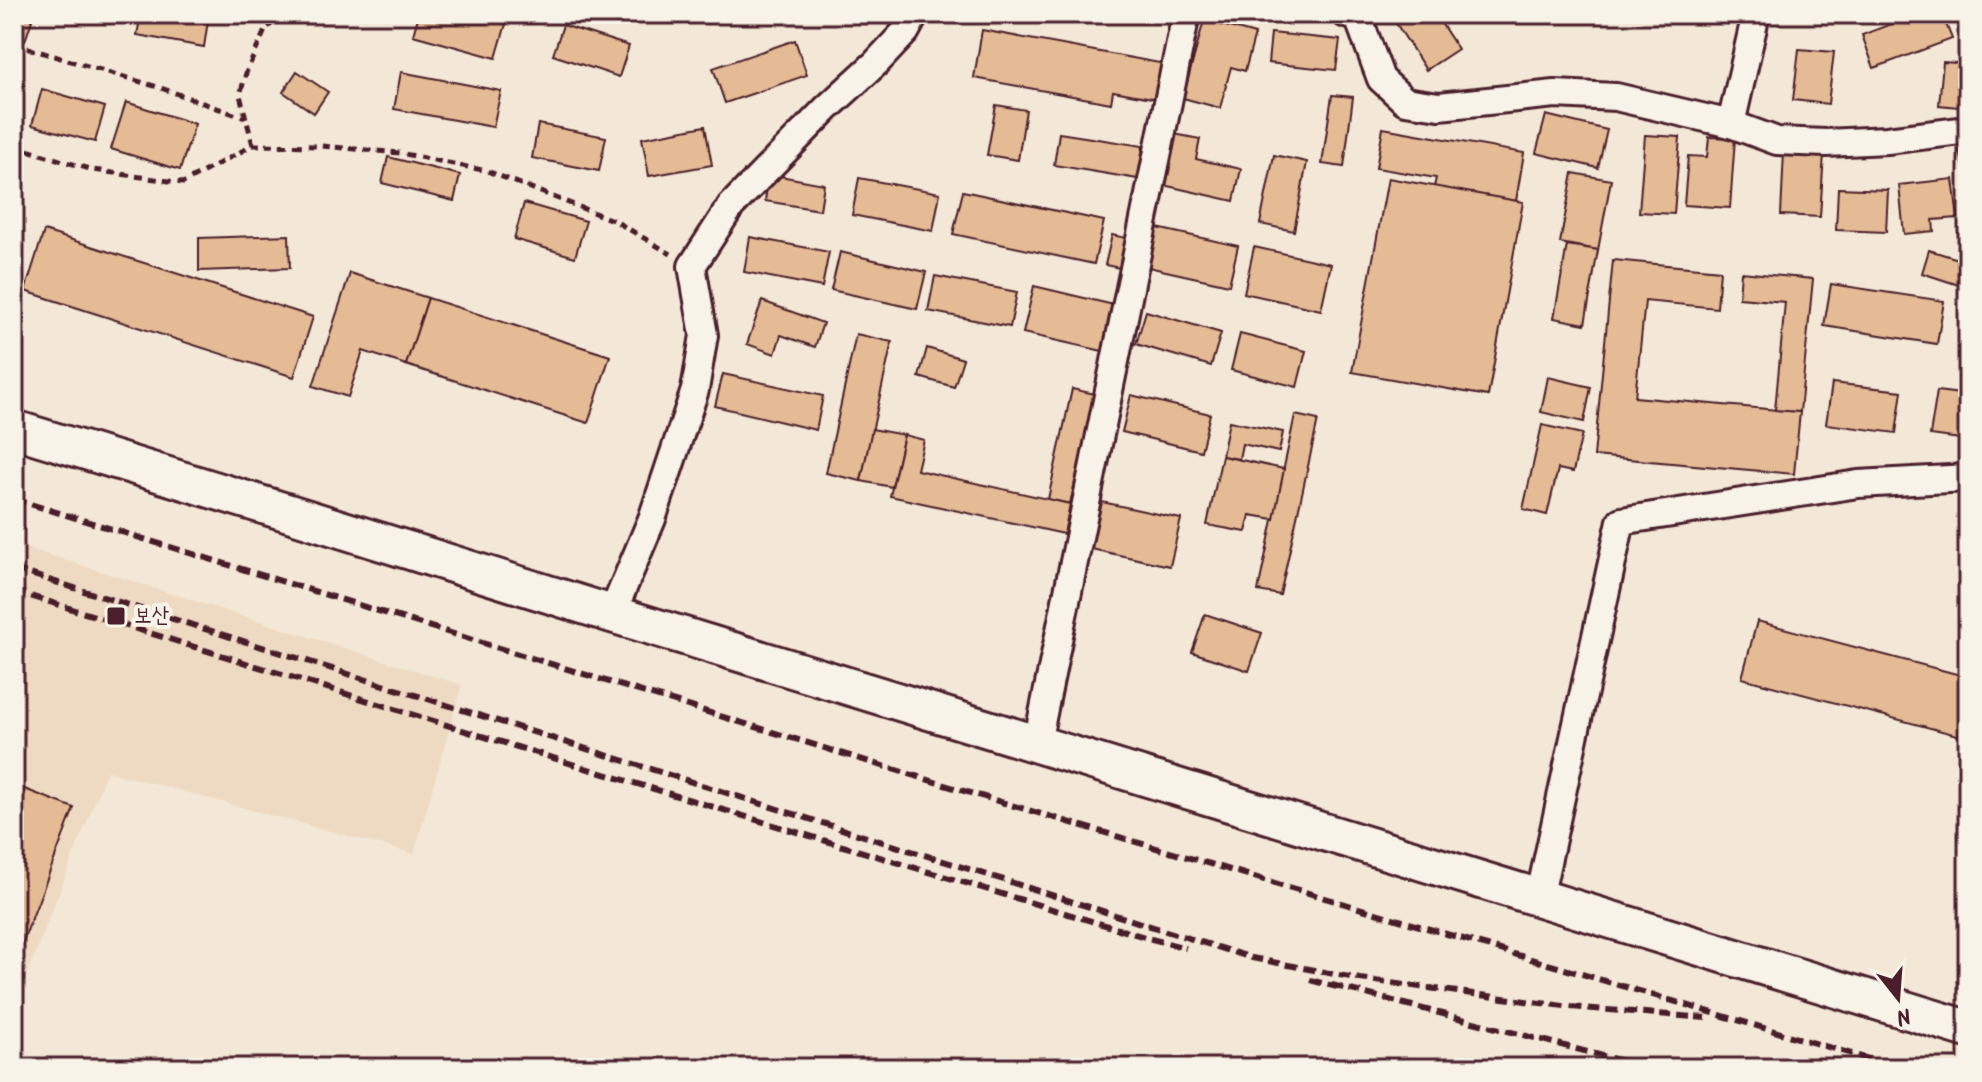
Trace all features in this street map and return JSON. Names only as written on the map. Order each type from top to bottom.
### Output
[{"type":"main road","points":[[14,429],[1968,1029]]},
{"type":"street","points":[[612,614],[652,519],[695,390],[704,335],[692,266],[731,206],[896,42],[915,14]]},
{"type":"street","points":[[1037,743],[1186,14]]},
{"type":"street","points":[[1731,124],[1756,14]]},
{"type":"street","points":[[1355,15],[1381,79],[1405,101],[1439,106],[1555,94],[1616,97],[1731,124],[1777,141],[1826,143],[1887,140],[1968,130]]},
{"type":"street","points":[[1539,899],[1621,521],[1858,484],[1968,478]]},
{"type":"path","points":[[253,145],[240,95],[266,28],[285,14]]},
{"type":"path","points":[[14,44],[158,87],[245,118]]},
{"type":"path","points":[[14,146],[93,170],[183,183],[253,145],[321,146],[400,153],[487,171],[615,221],[692,266]]},
{"type":"shaded area","points":[[14,544],[462,685],[414,854],[107,771],[14,1007]]},
{"type":"building","points":[[14,14],[34,14],[25,41],[14,37]]},
{"type":"building","points":[[85,14],[126,14],[125,20]]},
{"type":"building","points":[[141,14],[209,14],[204,47],[137,35]]},
{"type":"building","points":[[419,14],[472,14],[506,24],[496,58],[413,35]]},
{"type":"building","points":[[1390,14],[1435,14],[1458,49],[1426,70]]},
{"type":"building","points":[[1917,14],[1942,14],[1952,39],[1874,68],[1862,35]]},
{"type":"building","points":[[1204,20],[1255,34],[1245,71],[1231,67],[1220,108],[1183,98]]},
{"type":"building","points":[[563,25],[629,46],[619,77],[553,55]]},
{"type":"building","points":[[982,30],[1165,64],[1158,99],[1113,91],[1111,103],[974,78]]},
{"type":"building","points":[[1271,33],[1340,40],[1336,70],[1268,63]]},
{"type":"building","points":[[795,40],[807,75],[725,103],[713,68]]},
{"type":"building","points":[[1799,49],[1834,52],[1828,104],[1793,100]]},
{"type":"building","points":[[1943,62],[1968,64],[1968,108],[1939,105]]},
{"type":"building","points":[[297,71],[328,92],[314,113],[283,92]]},
{"type":"building","points":[[401,72],[501,91],[493,127],[394,109]]},
{"type":"building","points":[[42,89],[105,107],[95,142],[32,125]]},
{"type":"building","points":[[1332,95],[1353,97],[1344,167],[1322,164]]},
{"type":"building","points":[[126,102],[195,124],[180,170],[111,149]]},
{"type":"building","points":[[996,105],[1026,110],[1018,160],[987,155]]},
{"type":"building","points":[[1546,115],[1607,130],[1598,168],[1536,153]]},
{"type":"building","points":[[538,124],[606,137],[599,171],[532,158]]},
{"type":"building","points":[[705,126],[712,165],[649,176],[642,138]]},
{"type":"building","points":[[1383,128],[1524,153],[1516,201],[1434,187],[1436,178],[1376,168]]},
{"type":"building","points":[[1059,133],[1143,146],[1138,179],[1054,165]]},
{"type":"building","points":[[1174,134],[1200,139],[1196,159],[1241,169],[1234,201],[1163,185]]},
{"type":"building","points":[[1645,135],[1680,137],[1674,214],[1639,212]]},
{"type":"building","points":[[1709,137],[1735,138],[1730,208],[1684,205],[1688,156],[1707,157]]},
{"type":"building","points":[[1968,148],[1968,177],[1967,177],[1959,150]]},
{"type":"building","points":[[1784,151],[1824,153],[1820,217],[1781,215]]},
{"type":"building","points":[[1274,155],[1307,162],[1294,231],[1260,224]]},
{"type":"building","points":[[388,157],[460,175],[454,201],[382,183]]},
{"type":"building","points":[[1573,173],[1611,180],[1598,250],[1560,243]]},
{"type":"building","points":[[769,174],[824,184],[820,210],[765,201]]},
{"type":"building","points":[[859,178],[940,193],[933,231],[852,215]]},
{"type":"building","points":[[1388,178],[1523,202],[1488,396],[1352,372]]},
{"type":"building","points":[[1953,179],[1958,218],[1933,220],[1934,231],[1904,234],[1899,185]]},
{"type":"building","points":[[1838,188],[1888,190],[1886,232],[1836,230]]},
{"type":"building","points":[[963,191],[1104,221],[1094,264],[953,234]]},
{"type":"building","points":[[524,203],[586,221],[575,257],[514,239]]},
{"type":"building","points":[[1157,228],[1238,246],[1229,285],[1148,267]]},
{"type":"building","points":[[44,231],[313,317],[294,377],[25,291]]},
{"type":"building","points":[[289,235],[290,268],[199,271],[199,238]]},
{"type":"building","points":[[1112,235],[1131,239],[1125,269],[1105,265]]},
{"type":"building","points":[[750,237],[829,252],[822,287],[744,272]]},
{"type":"building","points":[[1567,245],[1598,250],[1585,324],[1554,318]]},
{"type":"building","points":[[1254,247],[1331,264],[1321,310],[1244,293]]},
{"type":"building","points":[[1929,250],[1968,262],[1968,288],[1922,273]]},
{"type":"building","points":[[840,252],[926,272],[917,309],[831,290]]},
{"type":"building","points":[[1613,260],[1720,270],[1717,308],[1645,301],[1635,397],[1800,412],[1794,474],[1594,456]]},
{"type":"building","points":[[1741,272],[1813,279],[1800,412],[1775,410],[1785,302],[1739,298]]},
{"type":"building","points":[[350,273],[428,298],[406,365],[363,351],[348,397],[313,386]]},
{"type":"building","points":[[935,276],[1017,292],[1010,327],[928,311]]},
{"type":"building","points":[[1831,284],[1944,301],[1937,344],[1824,326]]},
{"type":"building","points":[[1034,286],[1118,306],[1107,352],[1023,333]]},
{"type":"building","points":[[428,298],[610,356],[588,423],[406,365]]},
{"type":"building","points":[[762,301],[823,323],[815,347],[781,335],[775,354],[747,344]]},
{"type":"building","points":[[1146,311],[1221,333],[1211,366],[1136,344]]},
{"type":"building","points":[[856,334],[892,342],[861,481],[826,473]]},
{"type":"building","points":[[1240,334],[1306,351],[1297,387],[1231,370]]},
{"type":"building","points":[[927,348],[963,359],[954,387],[919,377]]},
{"type":"building","points":[[723,374],[823,396],[816,430],[715,406]]},
{"type":"building","points":[[1548,377],[1591,387],[1584,422],[1541,412]]},
{"type":"building","points":[[1832,383],[1902,391],[1896,433],[1826,424]]},
{"type":"building","points":[[1072,389],[1095,394],[1070,504],[1048,499]]},
{"type":"building","points":[[1937,391],[1968,395],[1968,440],[1930,435]]},
{"type":"building","points":[[1131,395],[1210,414],[1201,451],[1122,432]]},
{"type":"building","points":[[1295,415],[1318,420],[1280,595],[1258,591]]},
{"type":"building","points":[[1229,421],[1283,432],[1279,452],[1242,444],[1239,459],[1222,456]]},
{"type":"building","points":[[1542,425],[1582,434],[1573,472],[1558,469],[1547,515],[1523,509]]},
{"type":"building","points":[[872,429],[904,435],[892,487],[861,481]]},
{"type":"building","points":[[904,435],[924,440],[917,470],[1070,504],[1064,534],[890,496]]},
{"type":"building","points":[[1222,456],[1284,469],[1274,519],[1250,515],[1246,532],[1207,525]]},
{"type":"building","points":[[1102,502],[1181,519],[1170,566],[1091,549]]},
{"type":"building","points":[[1205,614],[1262,633],[1249,671],[1192,652]]},
{"type":"building","points":[[1757,621],[1968,677],[1968,738],[1742,678]]},
{"type":"building","points":[[14,785],[74,808],[14,965]]},
{"type":"railway","points":[[14,499],[974,794],[1899,1068]]},
{"type":"railway","points":[[14,569],[1252,958],[1360,979],[1571,1007],[1706,1018]]},
{"type":"railway","points":[[14,591],[611,776],[1186,948]]},
{"type":"railway","points":[[1310,980],[1341,988]]},
{"type":"railway","points":[[1332,985],[1649,1068]]},
{"type":"place","name":"보산","points":[[116,616]]}]
